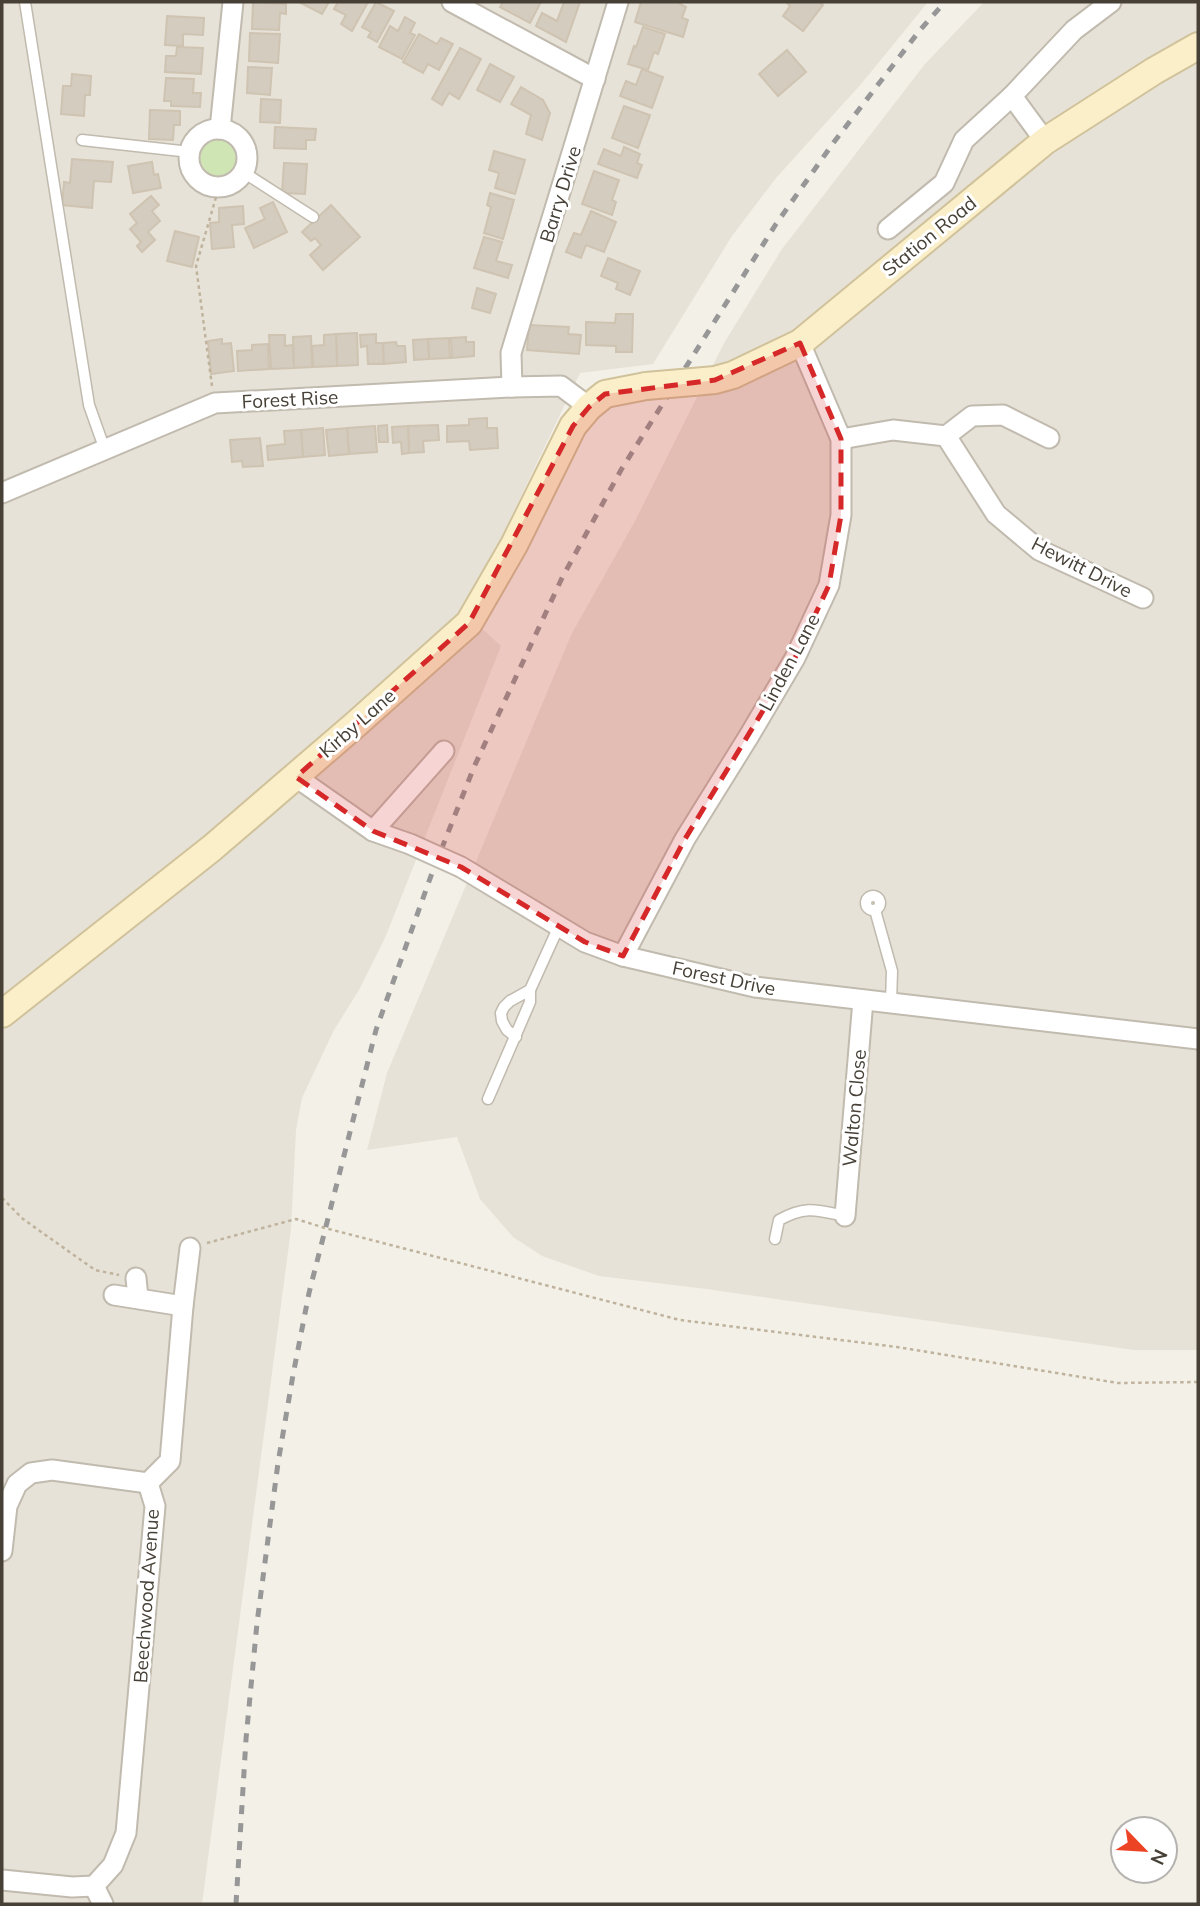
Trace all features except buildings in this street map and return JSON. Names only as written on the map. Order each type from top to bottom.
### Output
[{"type":"street","points":[[220,129],[233,2]]},
{"type":"street","points":[[452,2],[595,79]]},
{"type":"street","name":"Barry Drive","points":[[512,387],[511,353],[618,2]]},
{"type":"street","points":[[888,229],[944,183],[964,140],[1012,96],[1074,30],[1111,2]]},
{"type":"street","name":"Station Road","points":[[646,386],[715,380],[733,375],[800,343],[1045,141],[1154,71],[1197,49]]},
{"type":"street","points":[[1012,96],[1045,141]]},
{"type":"street","points":[[220,129],[238,136],[244,144],[247,163],[237,180],[229,185],[210,186],[195,175],[189,158],[190,152],[195,140],[202,134],[220,129]]},
{"type":"street","name":"Linden Lane","points":[[623,956],[685,838],[795,658],[829,585],[841,515],[841,439],[800,343]]},
{"type":"street","name":"Forest Rise","points":[[2,493],[215,403],[561,386],[589,407]]},
{"type":"street","name":"Kirby Lane","points":[[2,1014],[212,848],[469,623],[514,545],[573,426],[589,407],[605,394],[646,386]]},
{"type":"street","points":[[841,439],[893,430],[946,436],[972,416],[1003,415],[1049,438]]},
{"type":"street","name":"Hewitt Drive","points":[[946,436],[996,514],[1039,550],[1143,598]]},
{"type":"street","points":[[373,831],[444,751]]},
{"type":"street","name":"Forest Drive","points":[[296,777],[373,831],[461,867],[585,942],[623,956],[755,987],[1198,1039]]},
{"type":"street","name":"Walton Close","points":[[845,1216],[863,1000]]},
{"type":"street","name":"Beechwood Avenue","points":[[94,1886],[113,1865],[126,1833],[155,1506],[148,1483],[170,1461],[190,1248]]},
{"type":"street","points":[[114,1295],[137,1288],[183,1306]]},
{"type":"street","points":[[2,1551],[7,1506],[17,1484],[31,1473],[52,1470],[148,1483]]},
{"type":"street","points":[[2,1880],[94,1886],[103,1904]]},
{"type":"lane","points":[[25,2],[89,405],[105,450]]},
{"type":"lane","points":[[82,141],[190,152]]},
{"type":"lane","points":[[243,172],[313,217]]},
{"type":"lane","points":[[875,910],[892,971],[891,1003]]},
{"type":"lane","points":[[488,1099],[530,1002],[530,990],[559,926]]},
{"type":"lane","points":[[516,1037],[507,1030],[501,1013],[510,1002],[530,990]]},
{"type":"lane","points":[[775,1239],[779,1220],[793,1213],[813,1209],[845,1216]]},
{"type":"path","points":[[215,403],[196,267],[219,187]]},
{"type":"path","points":[[2,1198],[23,1219],[95,1270],[137,1288]]},
{"type":"path","points":[[190,1248],[296,1219],[680,1320],[897,1347],[1118,1383],[1198,1382]]},
{"type":"highlighted area","points":[[800,343],[841,439],[841,515],[829,585],[795,658],[685,839],[623,956],[585,942],[461,867],[373,831],[296,777],[469,623],[573,426],[589,407],[605,394],[715,380]]},
{"type":"shaded area","points":[[2,2],[928,2],[862,83],[776,178],[732,236],[653,364],[580,373],[465,613],[501,646],[385,938],[359,990],[334,1030],[302,1098],[296,1130],[291,1229],[202,1904],[2,1904]]},
{"type":"shaded area","points":[[984,2],[1198,2],[1198,1350],[1134,1350],[599,1276],[542,1256],[513,1237],[480,1199],[457,1137],[367,1150],[387,1073],[572,633],[635,521],[724,343],[782,249],[925,64]]},
{"type":"green space","points":[[218,137],[233,144],[240,159],[233,174],[218,181],[203,174],[196,159],[203,144]]},
{"type":"railway","points":[[236,1904],[246,1739],[257,1623],[278,1463],[293,1375],[309,1293],[376,1030],[432,873],[474,767],[562,578],[621,470],[776,224],[834,142],[920,30],[945,2]]}]
